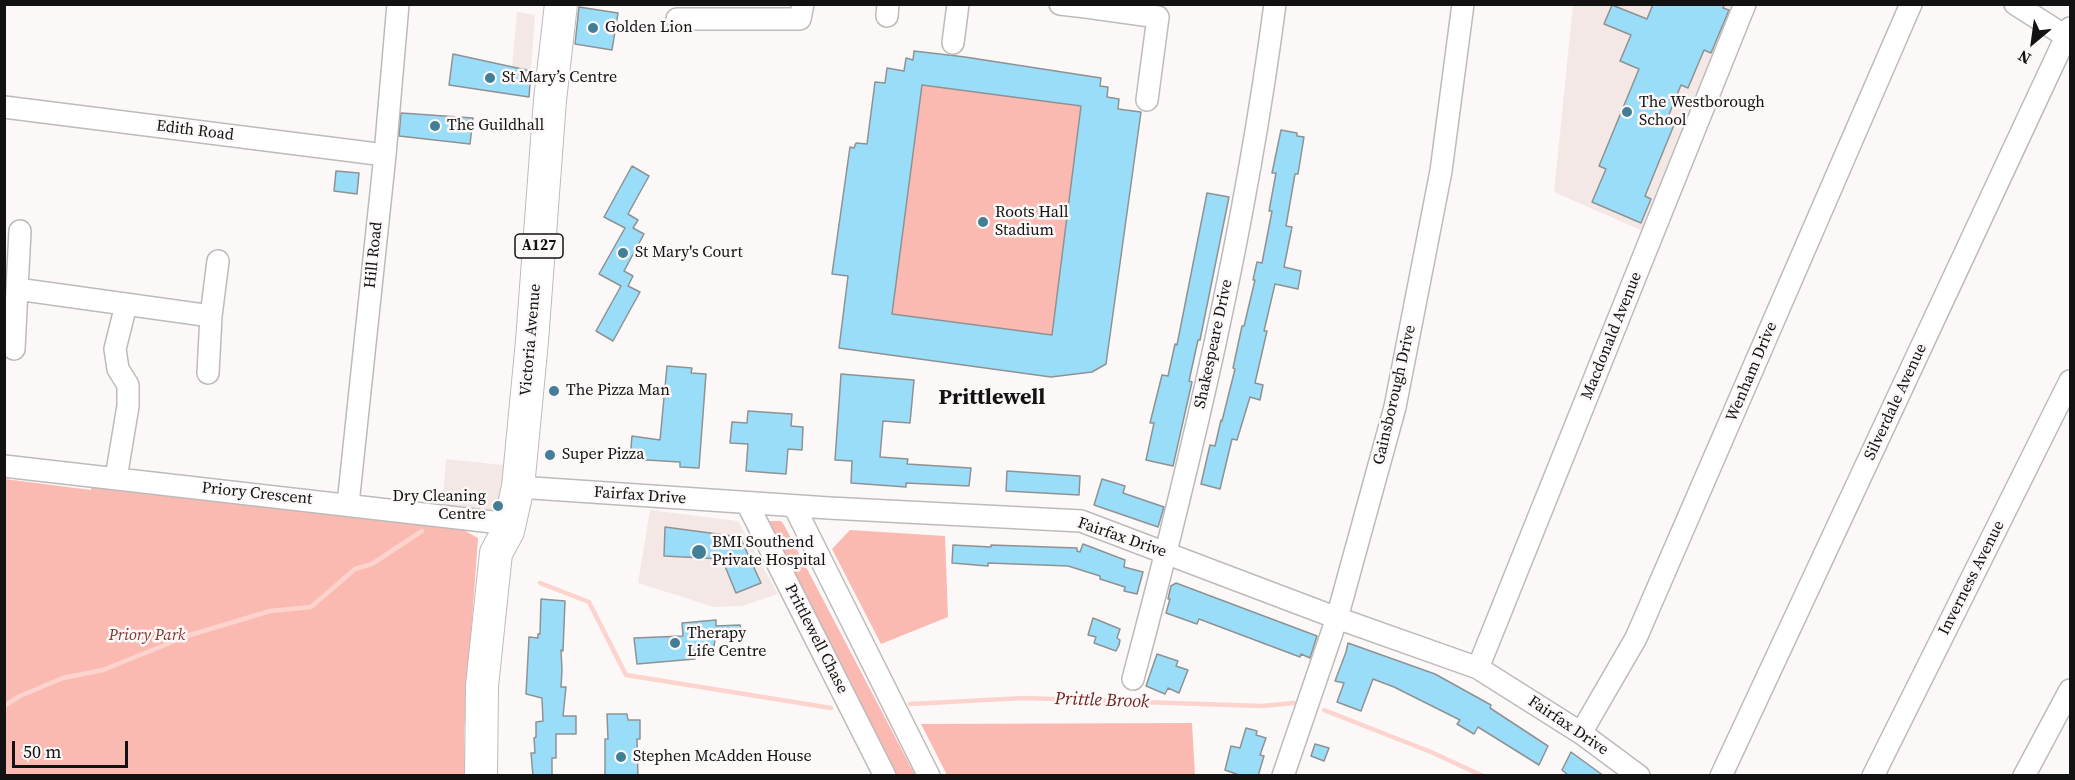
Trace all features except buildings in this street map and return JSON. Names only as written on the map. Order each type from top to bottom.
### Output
[{"type":"highway","name":"Victoria Avenue","points":[[481,776],[482,686],[496,553],[509,528],[518,487],[532,341],[551,91],[561,4]]},
{"type":"highway","name":"Victoria Avenue","points":[[499,776],[502,671],[512,555],[509,528]]},
{"type":"street","name":"Hill Road","points":[[348,504],[385,155],[398,4]]},
{"type":"street","points":[[677,19],[800,20],[803,4]]},
{"type":"street","points":[[953,43],[958,4]]},
{"type":"street","points":[[1060,4],[1158,17],[1147,100]]},
{"type":"street","name":"Shakespeare Drive","points":[[1133,679],[1194,438],[1248,185],[1275,4]]},
{"type":"street","name":"Gainsborough Drive","points":[[1283,776],[1337,618],[1395,407],[1441,171],[1462,4]]},
{"type":"street","name":"Macdonald Avenue","points":[[1478,668],[1745,4]]},
{"type":"street","name":"Wenham Drive","points":[[1581,734],[1636,638],[1911,4]]},
{"type":"street","points":[[2015,4],[2069,35]]},
{"type":"street","name":"Silverdale Avenue","points":[[1721,776],[2069,35]]},
{"type":"street","name":"Edith Road","points":[[4,107],[385,155]]},
{"type":"street","points":[[14,349],[20,231]]},
{"type":"street","points":[[208,373],[211,316],[218,261]]},
{"type":"street","points":[[17,289],[211,316]]},
{"type":"street","points":[[116,478],[129,406],[128,385],[118,369],[115,349],[126,305]]},
{"type":"street","name":"Inverness Avenue","points":[[1873,776],[2070,381]]},
{"type":"street","name":"Priory Crescent","points":[[4,466],[348,504],[509,528]]},
{"type":"street","name":"Fairfax Drive","points":[[518,487],[794,506],[1081,521],[1337,618],[1478,668],[1581,734],[1639,776]]},
{"type":"street","name":"Prittlewell Chase","points":[[747,503],[885,776]]},
{"type":"street","points":[[794,506],[929,776]]},
{"type":"street","points":[[809,536],[813,523],[829,508]]},
{"type":"street","points":[[2024,776],[2070,690]]},
{"type":"shaded area","name":"The Westborough School","points":[[1573,5],[1737,5],[1645,232],[1554,192]]},
{"type":"shaded area","points":[[517,12],[535,15],[531,71],[512,68]]},
{"type":"shaded area","points":[[446,459],[513,466],[502,519],[442,508]]},
{"type":"shaded area","name":"BMI Southend Private Hospital","points":[[650,510],[738,521],[778,594],[742,606],[714,607],[638,583]]},
{"type":"green space","name":"Roots Hall Stadium","points":[[914,51],[1101,78],[1100,86],[1108,87],[1107,97],[1119,99],[1118,109],[1141,112],[1106,364],[1092,372],[1051,377],[839,348],[848,276],[832,274],[850,147],[854,147],[856,143],[867,144],[875,82],[885,82],[887,68],[904,71],[906,58],[913,59]]},
{"type":"green space","name":"Priory Park","points":[[5,479],[91,490],[91,483],[460,528],[478,538],[464,733],[465,775],[5,776]]},
{"type":"green space","points":[[767,521],[781,521],[784,525],[915,775],[890,775]]},
{"type":"green space","points":[[850,530],[945,536],[948,617],[881,644],[832,549]]},
{"type":"green space","points":[[1192,723],[1195,776],[947,775],[921,724]]},
{"type":"waterway","name":"Prittle Brook","points":[[4,706],[20,696],[63,678],[103,670],[187,636],[270,611],[311,607],[355,569],[372,564],[422,531]]},
{"type":"waterway","name":"Prittle Brook","points":[[540,583],[589,602],[626,675],[831,708]]},
{"type":"waterway","name":"Prittle Brook","points":[[910,704],[1024,698],[1262,706],[1294,703]]},
{"type":"waterway","name":"Prittle Brook","points":[[1324,710],[1431,752],[1483,776]]},
{"type":"place","name":"Golden Lion","points":[[593,28]]},
{"type":"place","name":"St Mary’s Centre","points":[[490,78]]},
{"type":"place","name":"The Westborough School","points":[[1627,112]]},
{"type":"place","name":"The Guildhall","points":[[435,126]]},
{"type":"place","name":"Roots Hall Stadium","points":[[983,222]]},
{"type":"place","name":"St Mary's Court","points":[[623,253]]},
{"type":"place","name":"The Pizza Man","points":[[554,391]]},
{"type":"place","name":"Super Pizza","points":[[550,455]]},
{"type":"place","name":"Dry Cleaning Centre","points":[[498,506]]},
{"type":"place","name":"BMI Southend Private Hospital","points":[[699,552]]},
{"type":"place","name":"Therapy Life Centre","points":[[675,643]]},
{"type":"place","name":"Stephen McAdden House","points":[[621,757]]},
{"type":"district","name":"Prittlewell","points":[[992,398]]}]
